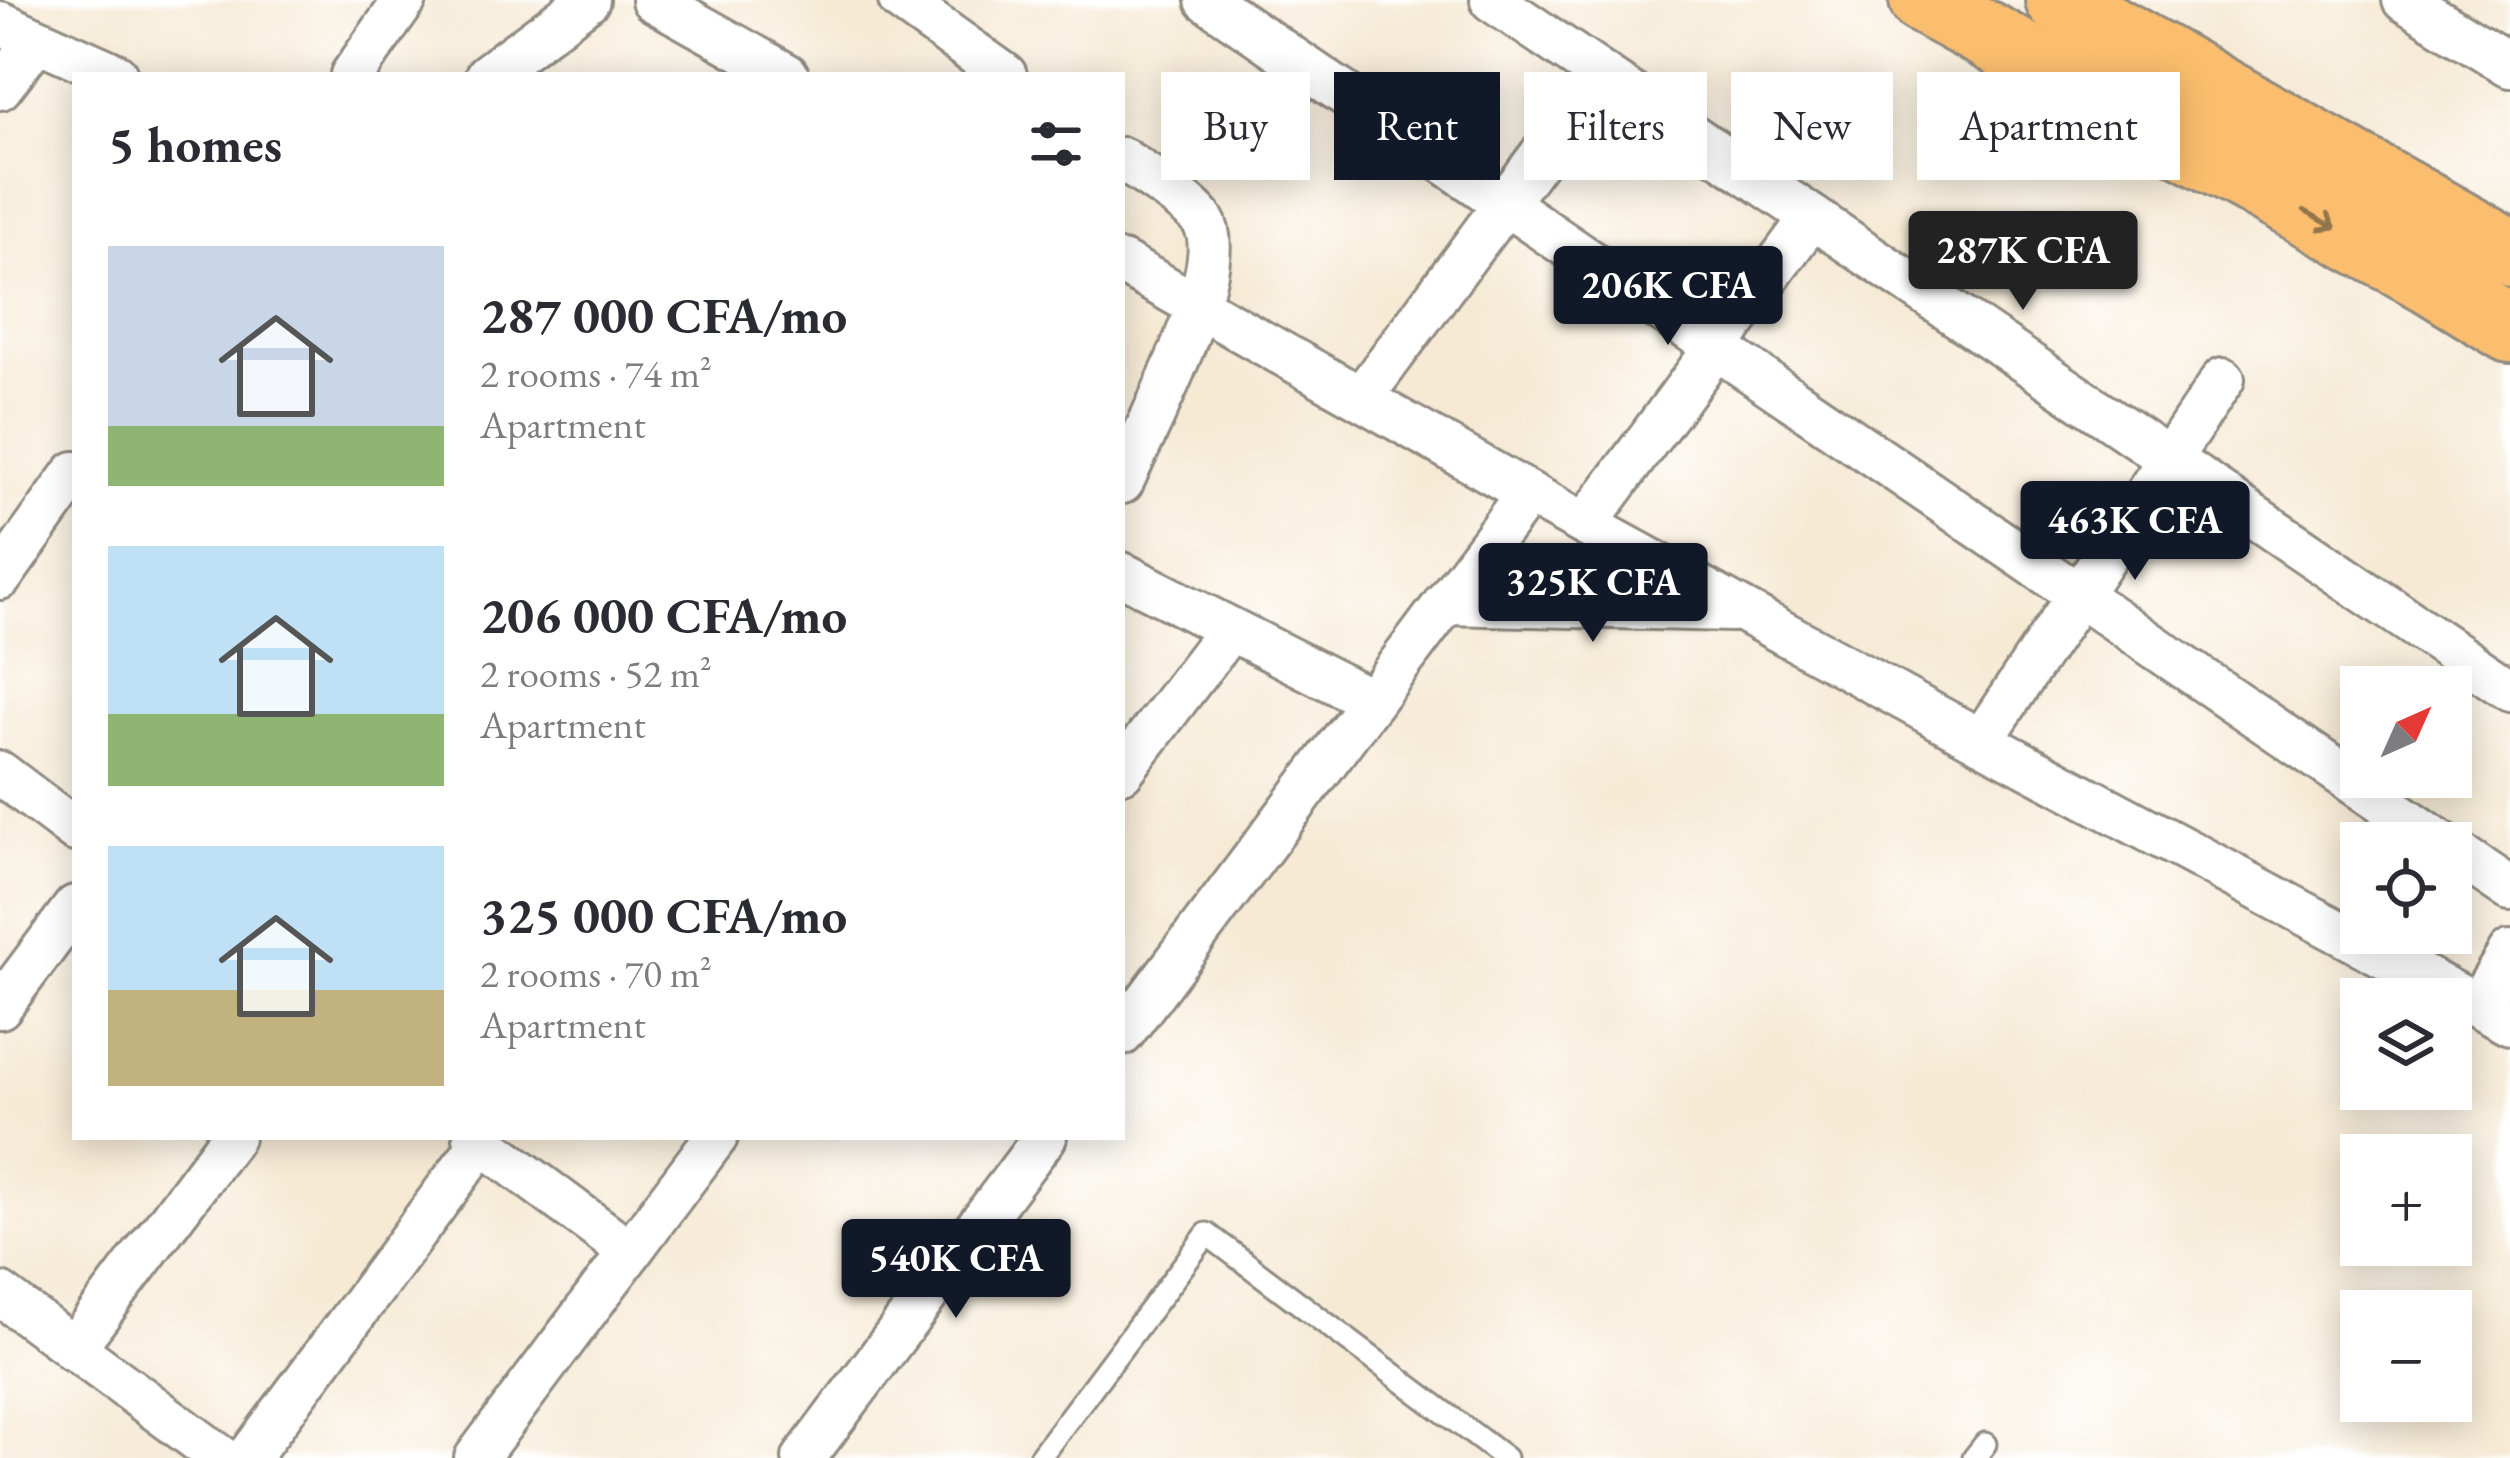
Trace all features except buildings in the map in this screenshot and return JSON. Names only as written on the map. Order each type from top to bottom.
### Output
[{"type":"highway","points":[[1923,0],[2510,328]]},
{"type":"highway","points":[[2059,0],[2510,253]]},
{"type":"street","points":[[354,72],[405,0]]},
{"type":"street","points":[[900,0],[1001,72]]},
{"type":"street","points":[[1207,0],[2411,822]]},
{"type":"street","points":[[1492,0],[1598,72]]},
{"type":"street","points":[[2404,0],[2472,17],[2510,65]]},
{"type":"street","points":[[672,3],[783,72]]},
{"type":"street","points":[[491,72],[569,5]]},
{"type":"street","points":[[0,88],[18,31],[109,72]]},
{"type":"street","points":[[1707,146],[2510,690]]},
{"type":"street","points":[[1125,161],[1200,215],[1210,235],[1200,307],[1125,475]]},
{"type":"street","points":[[1361,398],[1524,177]]},
{"type":"street","points":[[1586,524],[1812,217]]},
{"type":"street","points":[[1125,265],[1981,741],[2494,1014],[2510,952]]},
{"type":"street","points":[[1981,741],[2223,379]]},
{"type":"street","points":[[0,578],[72,477]]},
{"type":"street","points":[[1126,1019],[1528,493]]},
{"type":"street","points":[[1125,576],[1372,701]]},
{"type":"street","points":[[1445,603],[1742,610]]},
{"type":"street","points":[[1125,767],[1230,629]]},
{"type":"street","points":[[0,772],[72,828]]},
{"type":"street","points":[[2472,864],[2510,890]]},
{"type":"street","points":[[0,1007],[72,911]]},
{"type":"street","points":[[73,1349],[230,1140]]},
{"type":"street","points":[[248,1458],[478,1140],[630,1252]]},
{"type":"street","points":[[476,1458],[714,1140]]},
{"type":"street","points":[[804,1458],[1043,1140]]},
{"type":"street","points":[[0,1294],[222,1458]]},
{"type":"lane","points":[[1039,1458],[1208,1234],[1505,1458]]}]
